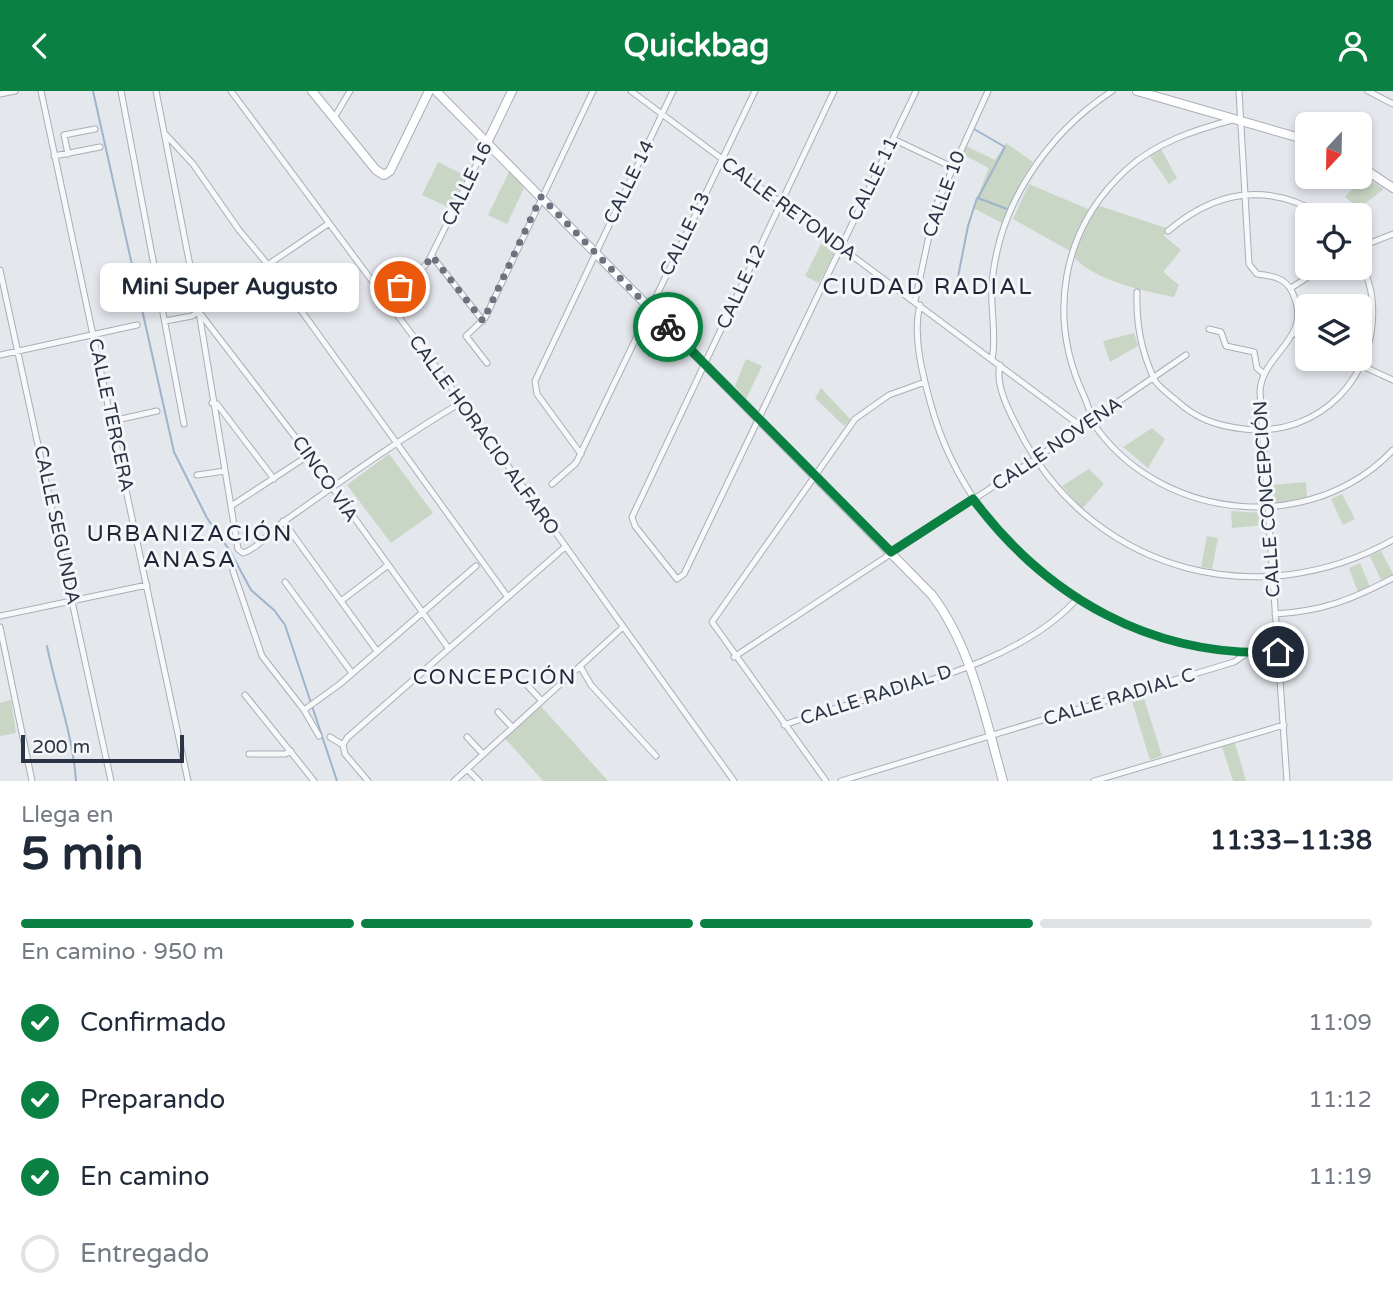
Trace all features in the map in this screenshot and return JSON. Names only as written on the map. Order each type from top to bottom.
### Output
[{"type":"street","points":[[0,94],[15,91]]},
{"type":"street","name":"CALLE TERCERA","points":[[41,91],[188,781]]},
{"type":"street","points":[[121,91],[184,424]]},
{"type":"street","points":[[156,91],[199,312],[231,506],[234,541],[243,553],[283,521],[394,443],[462,401]]},
{"type":"street","name":"CALLE HORACIO ALFARO","points":[[232,91],[328,224],[462,401],[734,781]]},
{"type":"street","points":[[312,91],[376,170],[386,175],[429,91]]},
{"type":"street","points":[[334,118],[350,91]]},
{"type":"street","points":[[436,91],[891,552],[943,610],[969,666],[1003,781]]},
{"type":"street","name":"CALLE 16","points":[[384,299],[416,275],[432,256],[512,91]]},
{"type":"street","points":[[487,363],[466,335],[483,321],[593,91]]},
{"type":"street","name":"CALLE RETONDA","points":[[631,91],[1083,427]]},
{"type":"street","name":"CALLE 14","points":[[581,454],[533,387],[673,91]]},
{"type":"street","name":"CALLE 13","points":[[552,484],[573,467],[581,454],[755,91]]},
{"type":"street","name":"CALLE 12","points":[[679,580],[632,521],[834,91]]},
{"type":"street","name":"CALLE 11","points":[[679,580],[916,91]]},
{"type":"street","name":"CALLE 10","points":[[988,91],[952,167],[928,231],[918,303],[925,382],[947,450],[973,499],[1016,551],[1076,600],[1145,632],[1246,654]]},
{"type":"street","points":[[992,359],[992,283],[1009,215],[1032,169],[1054,140],[1089,106],[1112,91]]},
{"type":"street","points":[[1137,91],[1295,136]]},
{"type":"street","points":[[1239,91],[1238,118],[1252,271],[1278,277],[1291,288],[1295,305]]},
{"type":"street","points":[[1368,91],[1393,104]]},
{"type":"street","points":[[1238,118],[1192,131],[1156,149],[1128,168],[1085,222],[1068,269],[1063,323],[1072,371],[1096,428],[1113,446],[1162,484],[1206,501],[1270,508],[1318,498],[1345,487],[1369,472],[1393,450]]},
{"type":"street","points":[[68,154],[64,135],[95,129]]},
{"type":"street","points":[[166,135],[193,164],[239,230],[269,266],[394,443],[507,596]]},
{"type":"street","points":[[893,139],[952,167]]},
{"type":"street","points":[[54,156],[100,147]]},
{"type":"street","points":[[1372,174],[1393,188]]},
{"type":"street","points":[[1168,231],[1202,206],[1244,194],[1285,198],[1296,203]]},
{"type":"street","points":[[165,321],[199,312],[328,224]]},
{"type":"street","points":[[1372,242],[1393,234]]},
{"type":"street","points":[[432,256],[483,321]]},
{"type":"street","name":"CALLE SEGUNDA","points":[[0,270],[20,351],[111,781]]},
{"type":"street","points":[[1291,288],[1303,280]]},
{"type":"street","points":[[1137,292],[1137,331],[1154,379],[1185,409],[1219,425],[1264,432],[1306,421],[1339,399],[1359,371]]},
{"type":"street","points":[[1372,303],[1372,324]]},
{"type":"street","name":"CINCO VÍA","points":[[199,312],[309,455],[449,649]]},
{"type":"street","points":[[0,355],[137,325]]},
{"type":"street","points":[[1209,330],[1221,331],[1226,346],[1254,352],[1257,368],[1263,373]]},
{"type":"street","name":"CALLE CONCEPCIÓN","points":[[1287,781],[1260,392],[1263,373],[1295,334]]},
{"type":"street","name":"CALLE NOVENA","points":[[733,657],[1083,427],[1186,355]]},
{"type":"street","points":[[1000,365],[1005,398],[1035,459],[1075,507],[1125,543],[1186,568],[1216,574],[1273,577],[1327,569],[1393,540]]},
{"type":"street","points":[[1372,371],[1393,380]]},
{"type":"street","points":[[825,781],[733,657],[712,622],[855,419],[889,395],[925,382]]},
{"type":"street","points":[[212,403],[237,427],[274,479]]},
{"type":"street","points":[[112,421],[157,411]]},
{"type":"street","points":[[231,506],[309,455]]},
{"type":"street","points":[[197,475],[225,471]]},
{"type":"street","points":[[283,521],[377,651]]},
{"type":"street","points":[[368,781],[345,754],[343,745],[347,738],[565,547]]},
{"type":"street","points":[[341,601],[387,566]]},
{"type":"street","points":[[306,708],[352,673],[476,566]]},
{"type":"street","points":[[233,571],[242,587],[253,636],[262,656],[306,708],[319,736]]},
{"type":"street","points":[[1275,614],[1327,607],[1362,594],[1393,578]]},
{"type":"street","points":[[285,582],[352,673]]},
{"type":"street","points":[[0,616],[147,585]]},
{"type":"street","name":"CALLE RADIAL D","points":[[784,725],[969,666],[1026,641],[1076,600]]},
{"type":"street","points":[[0,627],[32,781]]},
{"type":"street","points":[[454,781],[624,627]]},
{"type":"street","points":[[1246,654],[1278,652]]},
{"type":"street","name":"CALLE RADIAL C","points":[[841,781],[1234,662],[1246,654]]},
{"type":"street","points":[[580,666],[591,685],[656,756]]},
{"type":"street","points":[[527,685],[541,700]]},
{"type":"street","points":[[245,695],[314,781]]},
{"type":"street","points":[[498,712],[512,727]]},
{"type":"street","points":[[1094,781],[1284,725]]},
{"type":"street","points":[[330,737],[343,745]]},
{"type":"street","points":[[467,737],[483,754]]},
{"type":"street","points":[[249,754],[285,754],[291,751]]},
{"type":"street","points":[[467,769],[479,781]]},
{"type":"green space","points":[[1006,143],[1033,162],[1021,181],[1004,224],[973,208],[989,168],[962,154],[966,146],[995,160]]},
{"type":"green space","points":[[1161,149],[1177,178],[1169,184],[1150,156]]},
{"type":"green space","points":[[438,162],[466,176],[450,208],[422,195]]},
{"type":"green space","points":[[509,172],[524,188],[507,224],[488,215]]},
{"type":"green space","points":[[1372,181],[1384,189],[1366,203],[1353,203],[1345,197],[1352,189],[1372,189]]},
{"type":"green space","points":[[1029,184],[1088,209],[1100,206],[1166,228],[1164,236],[1181,250],[1163,272],[1179,285],[1174,297],[1132,287],[1102,276],[1088,269],[1070,251],[1013,219]]},
{"type":"green space","points":[[823,240],[836,250],[819,283],[805,276]]},
{"type":"green space","points":[[1134,333],[1138,346],[1110,362],[1103,341]]},
{"type":"green space","points":[[746,359],[762,366],[746,399],[735,386]]},
{"type":"green space","points":[[821,388],[851,420],[844,426],[815,398]]},
{"type":"green space","points":[[1152,428],[1165,439],[1148,468],[1123,447]]},
{"type":"green space","points":[[389,454],[433,513],[391,543],[347,485]]},
{"type":"green space","points":[[1089,469],[1104,484],[1082,509],[1062,486]]},
{"type":"green space","points":[[1306,482],[1307,497],[1274,504],[1273,485]]},
{"type":"green space","points":[[1342,494],[1355,519],[1343,525],[1331,499]]},
{"type":"green space","points":[[1231,511],[1263,513],[1264,525],[1232,528]]},
{"type":"green space","points":[[1207,536],[1218,538],[1212,569],[1201,567]]},
{"type":"green space","points":[[1381,551],[1393,574],[1381,580],[1370,556]]},
{"type":"green space","points":[[1360,563],[1370,587],[1358,592],[1349,568]]},
{"type":"green space","points":[[1143,695],[1162,756],[1150,760],[1131,698]]},
{"type":"green space","points":[[11,700],[16,733],[0,736],[0,703]]},
{"type":"green space","points":[[540,705],[608,781],[543,781],[504,737]]},
{"type":"green space","points":[[1235,743],[1246,781],[1233,781],[1222,747]]},
{"type":"waterway","points":[[93,91],[174,452],[207,518],[230,551],[251,590],[274,610],[285,625],[337,781]]},
{"type":"waterway","points":[[974,129],[1005,147],[978,198],[1007,209]]},
{"type":"waterway","points":[[957,282],[968,226],[977,198]]},
{"type":"waterway","points":[[47,646],[68,730],[76,781]]},
{"type":"way so far","points":[[400,287],[422,270],[432,256],[483,321],[541,197],[668,327]]},
{"type":"place","name":"Mini Super Augusto","points":[[400,287]]},
{"type":"district","name":"CIUDAD RADIAL","points":[[928,287]]},
{"type":"district","name":"URBANIZACIÓN ANASA","points":[[190,547]]},
{"type":"district","name":"CONCEPCIÓN","points":[[495,677]]},
{"type":"route","points":[[668,327],[891,552],[973,499],[1016,551],[1046,578],[1076,600],[1106,616],[1165,638],[1246,654],[1278,652]]}]
